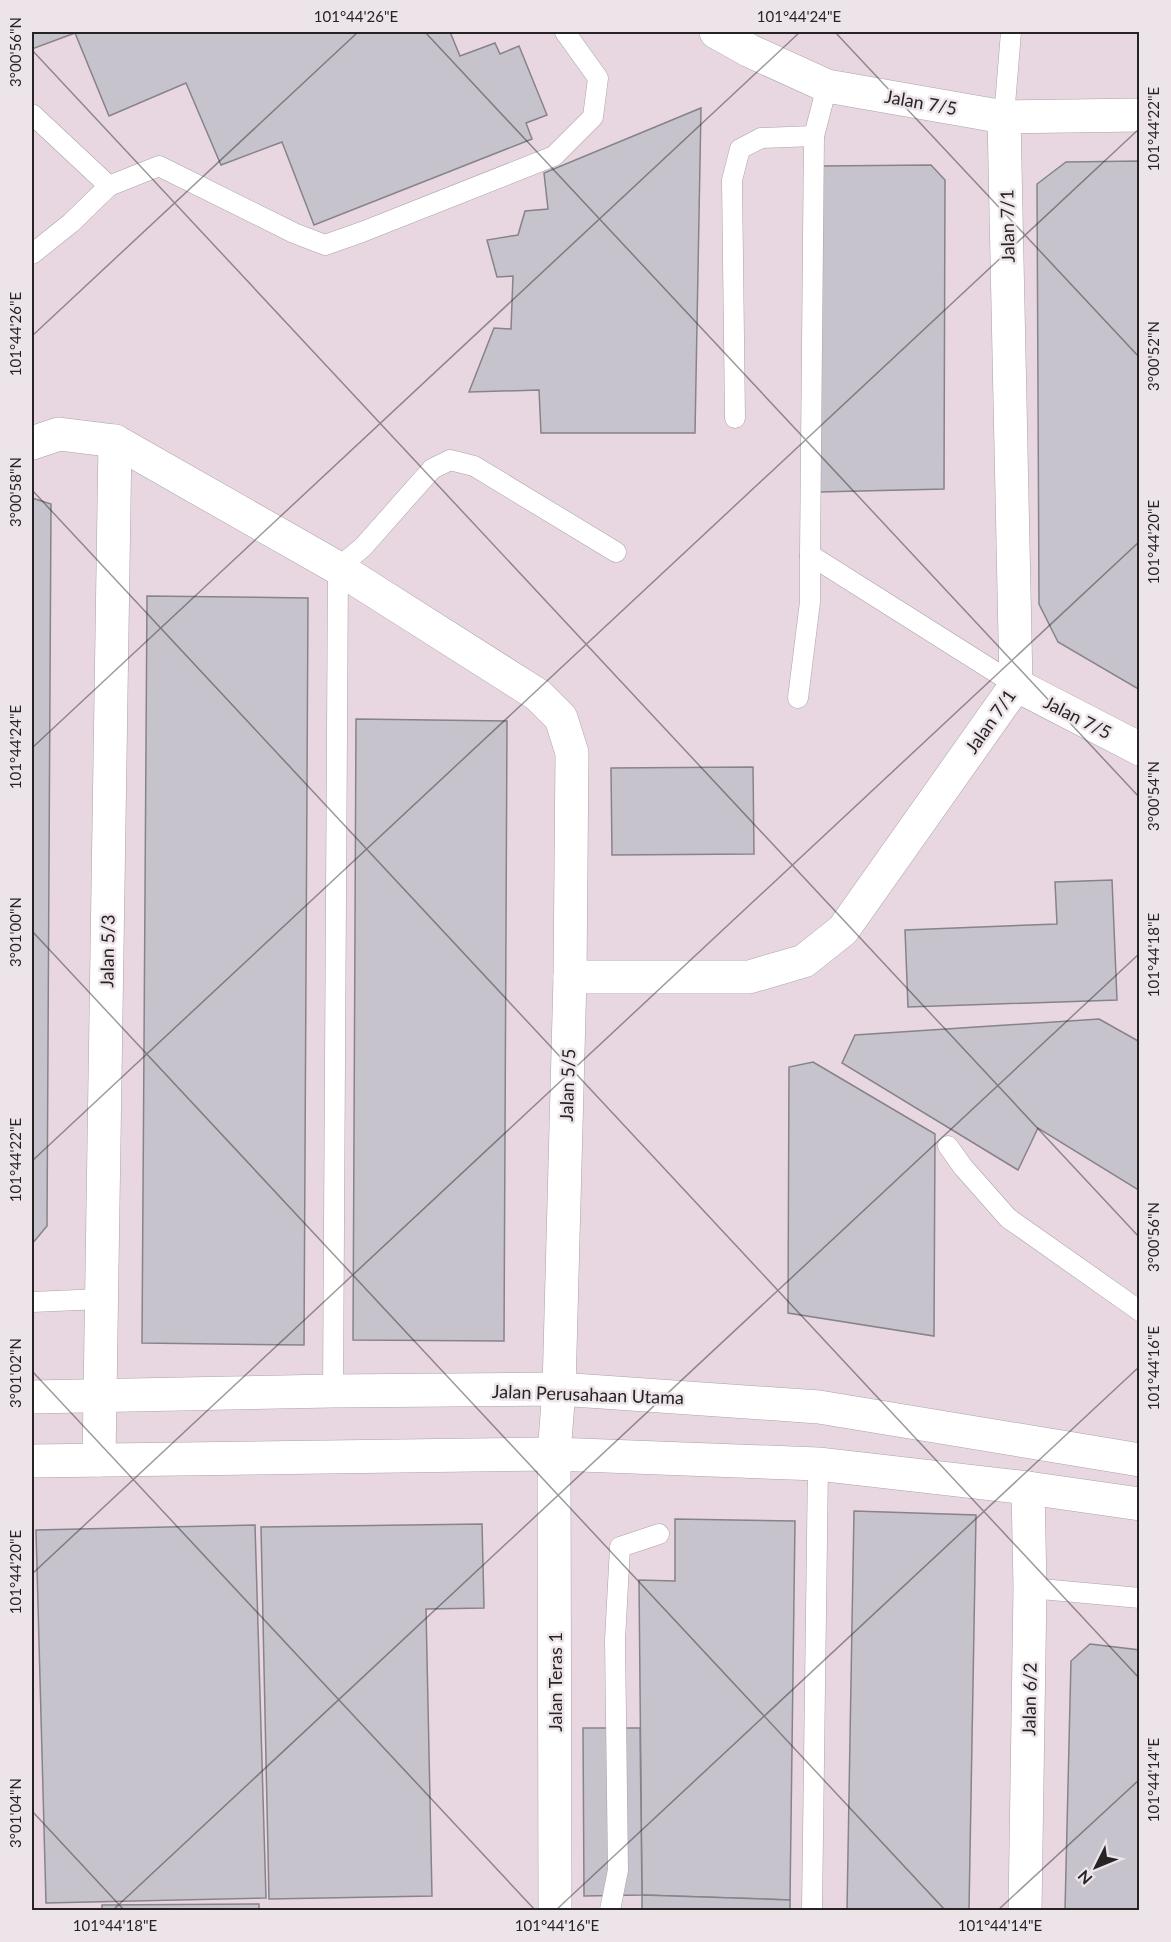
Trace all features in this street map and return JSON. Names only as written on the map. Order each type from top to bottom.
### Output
[{"type":"street","name":"Jalan 7/5","points":[[716,32],[750,51],[827,86],[1004,117],[1140,115]]},
{"type":"street","name":"Jalan 7/1","points":[[570,977],[749,977],[804,961],[843,930],[1016,685],[1004,117]]},
{"type":"street","points":[[32,443],[59,434],[115,441],[338,568]]},
{"type":"street","name":"Jalan 5/3","points":[[99,1460],[115,441]]},
{"type":"street","name":"Jalan 5/5","points":[[338,568],[538,695],[561,718],[572,753],[570,977],[559,1389],[554,1454]]},
{"type":"street","name":"Jalan 7/5","points":[[1016,685],[1140,749]]},
{"type":"street","name":"Jalan Perusahaan Utama","points":[[32,1397],[559,1389],[819,1407],[1140,1460]]},
{"type":"street","points":[[32,1461],[554,1454],[818,1464],[1028,1488],[1140,1504]]},
{"type":"street","name":"Jalan Teras 1","points":[[554,1454],[555,1911]]},
{"type":"street","name":"Jalan 6/2","points":[[1026,1911],[1030,1587],[1028,1488]]},
{"type":"lane","points":[[32,254],[71,223],[109,186],[159,166],[294,233],[325,244],[362,232],[554,156],[593,117],[598,78],[565,32]]},
{"type":"lane","points":[[1004,117],[1011,32]]},
{"type":"lane","points":[[798,698],[810,602],[814,136],[827,86]]},
{"type":"lane","points":[[32,114],[109,186]]},
{"type":"lane","points":[[735,418],[732,180],[740,149],[761,138],[814,136]]},
{"type":"lane","points":[[333,1391],[338,568],[363,547],[432,469],[450,460],[474,466],[616,552]]},
{"type":"lane","points":[[810,555],[1016,685]]},
{"type":"lane","points":[[948,1146],[963,1167],[1008,1218],[1140,1311]]},
{"type":"lane","points":[[32,1302],[101,1299]]},
{"type":"lane","points":[[812,1911],[818,1464]]},
{"type":"lane","points":[[610,1911],[618,1870],[615,1640],[620,1547],[659,1534]]},
{"type":"lane","points":[[1030,1587],[1140,1598]]},
{"type":"shaded area","points":[[32,32],[1139,32],[1139,1910],[32,1910]]},
{"type":"building","points":[[32,32],[450,32],[460,56],[495,43],[500,54],[519,46],[547,115],[526,123],[532,139],[314,225],[282,142],[221,165],[186,83],[109,116],[75,33],[32,49]]},
{"type":"building","points":[[701,108],[695,433],[541,433],[539,390],[469,392],[494,328],[511,329],[513,276],[497,277],[487,240],[518,235],[525,211],[548,209],[544,173]]},
{"type":"building","points":[[1140,161],[1140,690],[1058,642],[1039,604],[1037,184],[1066,162]]},
{"type":"building","points":[[931,165],[945,180],[944,489],[819,492],[821,166]]},
{"type":"building","points":[[32,498],[51,504],[47,1226],[32,1244]]},
{"type":"building","points":[[147,596],[308,598],[304,1345],[142,1343]]},
{"type":"building","points":[[356,719],[507,721],[504,1341],[353,1340]]},
{"type":"building","points":[[753,767],[754,854],[612,855],[611,768]]},
{"type":"building","points":[[1112,880],[1117,1000],[908,1007],[905,930],[1057,924],[1055,882]]},
{"type":"building","points":[[1099,1019],[1140,1042],[1140,1191],[1038,1128],[1018,1170],[842,1063],[855,1035]]},
{"type":"building","points":[[813,1062],[935,1134],[934,1336],[788,1313],[789,1067]]},
{"type":"building","points":[[854,1511],[976,1515],[969,1910],[847,1910]]},
{"type":"building","points":[[675,1519],[795,1521],[790,1900],[642,1895],[639,1580],[675,1581]]},
{"type":"building","points":[[482,1524],[484,1608],[426,1609],[432,1896],[269,1899],[261,1527]]},
{"type":"building","points":[[255,1525],[266,1898],[46,1903],[36,1530]]},
{"type":"building","points":[[1090,1644],[1140,1650],[1140,1910],[1065,1910],[1071,1661]]},
{"type":"building","points":[[583,1728],[640,1728],[642,1895],[584,1896]]},
{"type":"building","points":[[642,1895],[790,1900],[790,1910],[642,1910]]},
{"type":"building","points":[[259,1904],[259,1910],[102,1910],[102,1905]]},
{"type":"building","points":[[432,1909],[432,1910],[263,1910]]}]
